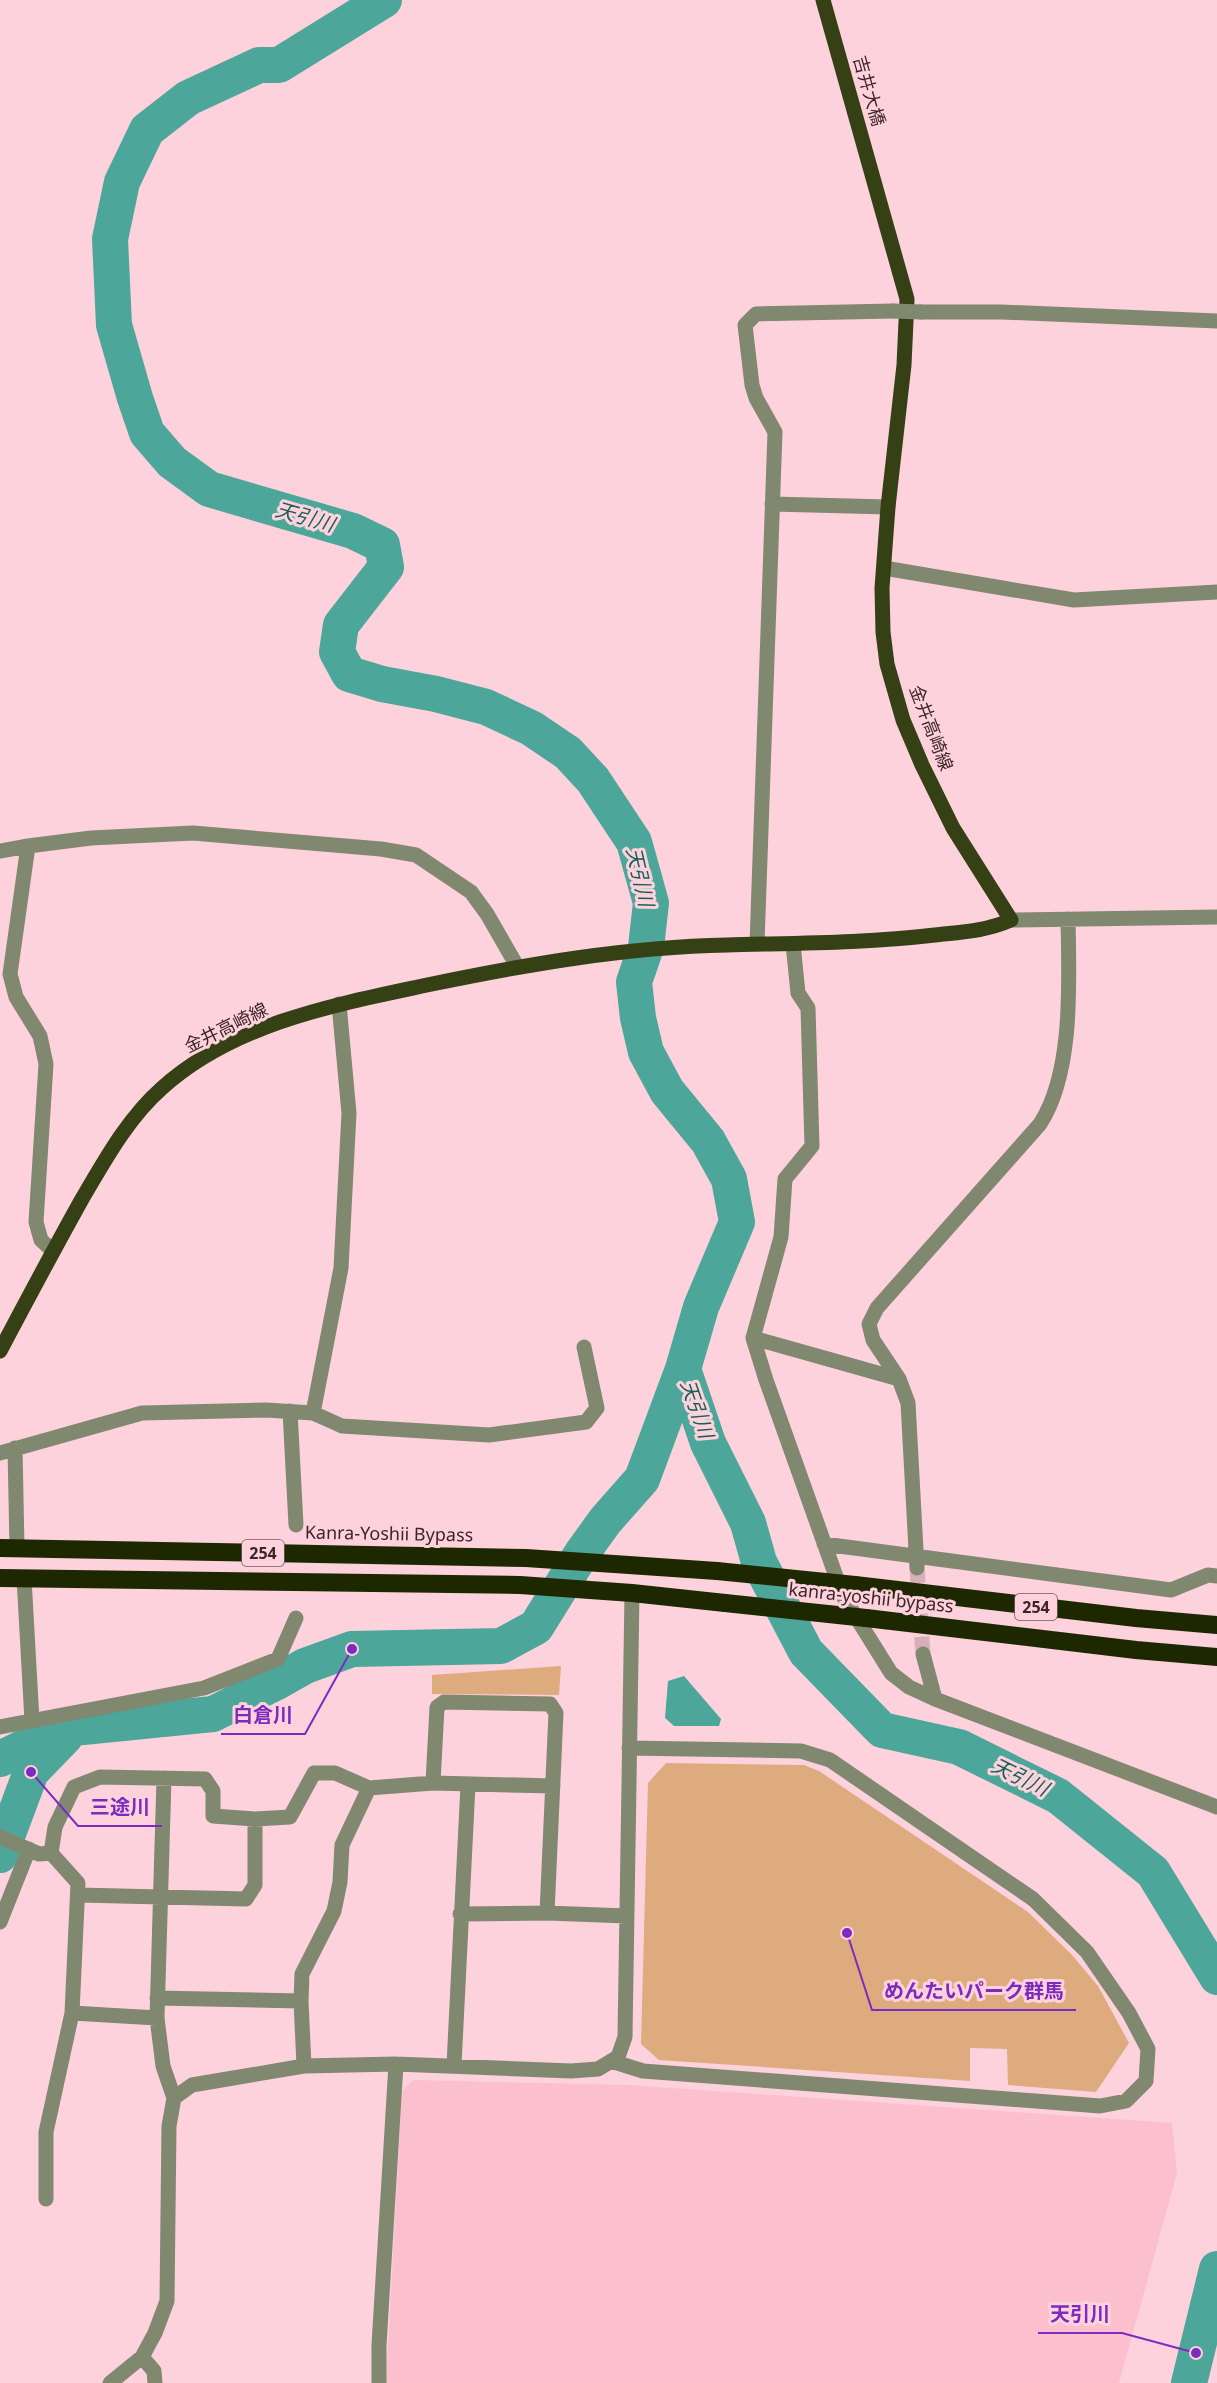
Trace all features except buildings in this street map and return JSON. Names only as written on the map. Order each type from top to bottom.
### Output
[{"type":"highway","name":"Kanra-Yoshii Bypass","points":[[8,1548],[526,1558]]},
{"type":"highway","name":"kanra-yoshii bypass","points":[[526,1558],[717,1571],[1217,1625]]},
{"type":"highway","name":"254","points":[[0,1578],[24,1578]]},
{"type":"highway","name":"kanra-yoshii bypass","points":[[24,1578],[520,1585],[632,1593],[1136,1650],[1217,1657]]},
{"type":"main road","name":"吉井大橋","points":[[823,0],[878,192]]},
{"type":"main road","name":"金井高崎線","points":[[878,192],[907,299],[884,568],[883,632],[887,664],[903,720],[922,765],[953,828],[1011,920]]},
{"type":"main road","points":[[757,944],[910,938],[991,929],[1011,920]]},
{"type":"main road","name":"金井高崎線","points":[[0,1351],[109,1152],[161,1089],[196,1062],[226,1045],[272,1025],[339,1004],[517,966],[672,946],[757,944]]},
{"type":"street","points":[[757,944],[775,432],[752,386],[745,325],[756,314],[893,311],[1002,312],[1217,321]]},
{"type":"street","points":[[772,504],[888,507]]},
{"type":"street","points":[[884,568],[1074,600],[1217,592]]},
{"type":"street","points":[[0,851],[91,838],[193,833],[381,849],[416,855],[471,892],[487,914],[517,966]]},
{"type":"street","points":[[28,846],[10,974],[16,998],[40,1036],[46,1064],[36,1222],[41,1240],[53,1251]]},
{"type":"street","points":[[1011,920],[1217,917]]},
{"type":"street","points":[[916,1562],[908,1403],[899,1379],[873,1340],[869,1324],[877,1308],[1040,1124],[1052,1106],[1062,1060],[1070,996],[1068,919]]},
{"type":"street","points":[[793,944],[798,993],[808,1008],[812,1146],[785,1179],[781,1237],[753,1338],[843,1596],[891,1673],[909,1687],[1217,1807]]},
{"type":"street","points":[[313,1413],[341,1268],[349,1113],[339,1004]]},
{"type":"street","points":[[753,1338],[899,1379]]},
{"type":"street","points":[[8,1548],[7,1451],[142,1413],[290,1411],[313,1413],[342,1426],[489,1435],[586,1422],[597,1408],[584,1347]]},
{"type":"street","points":[[290,1411],[296,1525]]},
{"type":"street","points":[[824,1544],[916,1562],[1171,1590],[1208,1575],[1217,1576]]},
{"type":"street","points":[[24,1578],[32,1721]]},
{"type":"street","points":[[174,2098],[192,2085],[304,2066],[454,2065],[571,2071],[598,2070],[618,2057],[625,2037],[632,1593]]},
{"type":"street","points":[[0,1727],[204,1688],[278,1659],[296,1618]]},
{"type":"street","points":[[923,1654],[935,1699]]},
{"type":"street","points":[[433,1783],[436,1707],[444,1702],[550,1704],[556,1713],[547,1914]]},
{"type":"street","points":[[611,2061],[643,2070],[1100,2106],[1126,2101],[1146,2081],[1148,2049],[1129,2013],[1087,1952],[1033,1899],[830,1761],[801,1751],[629,1748]]},
{"type":"street","points":[[51,1853],[55,1827],[74,1786],[100,1776],[205,1779],[213,1791],[213,1816],[255,1819],[290,1817],[314,1773],[335,1773],[369,1788],[433,1783],[553,1786]]},
{"type":"street","points":[[110,2383],[142,2357],[155,2333],[166,2301],[169,2260],[169,2126],[174,2098],[163,2067],[157,2018],[164,1778]]},
{"type":"street","points":[[454,2065],[468,1785]]},
{"type":"street","points":[[304,2066],[302,1974],[334,1911],[340,1882],[342,1845],[369,1788]]},
{"type":"street","points":[[78,1895],[246,1899],[255,1886],[255,1819]]},
{"type":"street","points":[[7,1840],[39,1854],[51,1853]]},
{"type":"street","points":[[0,1922],[29,1849]]},
{"type":"street","points":[[46,2199],[46,2132],[72,2013],[78,1895],[78,1883],[51,1853]]},
{"type":"street","points":[[460,1914],[627,1917]]},
{"type":"street","points":[[157,1998],[301,2001]]},
{"type":"street","points":[[72,2013],[157,2018]]},
{"type":"street","points":[[380,2383],[380,2345],[396,2064]]},
{"type":"street","points":[[142,2357],[154,2371],[155,2383]]},
{"type":"shaded area","points":[[561,1666],[559,1695],[432,1694],[432,1675]]},
{"type":"shaded area","points":[[684,1676],[721,1719],[719,1726],[674,1726],[665,1718],[668,1681]]},
{"type":"shaded area","points":[[666,1763],[804,1765],[819,1771],[1028,1912],[1072,1955],[1098,1986],[1129,2043],[1096,2092],[1008,2085],[1007,2049],[970,2048],[970,2081],[659,2060],[641,2044],[648,1783]]},
{"type":"shaded area","points":[[413,2080],[630,2085],[1172,2123],[1177,2173],[1119,2383],[386,2383],[402,2091]]},
{"type":"waterway","name":"天引川","points":[[0,1759],[45,1737],[73,1728],[213,1714],[305,1666],[352,1649],[501,1646],[536,1627],[582,1553],[605,1521],[642,1479],[683,1369],[701,1307],[737,1222],[729,1179],[708,1141],[667,1091],[646,1052],[638,1018],[634,982],[646,947],[651,903],[634,842],[593,780],[568,753],[531,728],[486,707],[436,694],[382,684],[349,674],[337,652],[341,625],[386,567],[382,545],[353,531],[209,489],[172,462],[147,433],[135,398],[114,325],[110,239],[122,182],[147,130],[188,98],[259,65],[279,65],[384,0]]},
{"type":"waterway","name":"天引川","points":[[683,1369],[708,1443],[748,1523],[759,1562],[806,1652],[882,1730],[959,1747],[1058,1796],[1153,1872],[1217,1977]]},
{"type":"waterway","points":[[0,1855],[31,1772],[65,1737]]},
{"type":"waterway","name":"天引川","points":[[1189,2383],[1217,2269]]},
{"type":"tunnel","points":[[917,1568],[923,1654]]},
{"type":"place","name":"白倉川","points":[[352,1649]]},
{"type":"place","name":"三途川","points":[[31,1772]]},
{"type":"place","name":"めんたいパーク群馬","points":[[847,1933]]},
{"type":"place","name":"天引川","points":[[1196,2353]]}]
